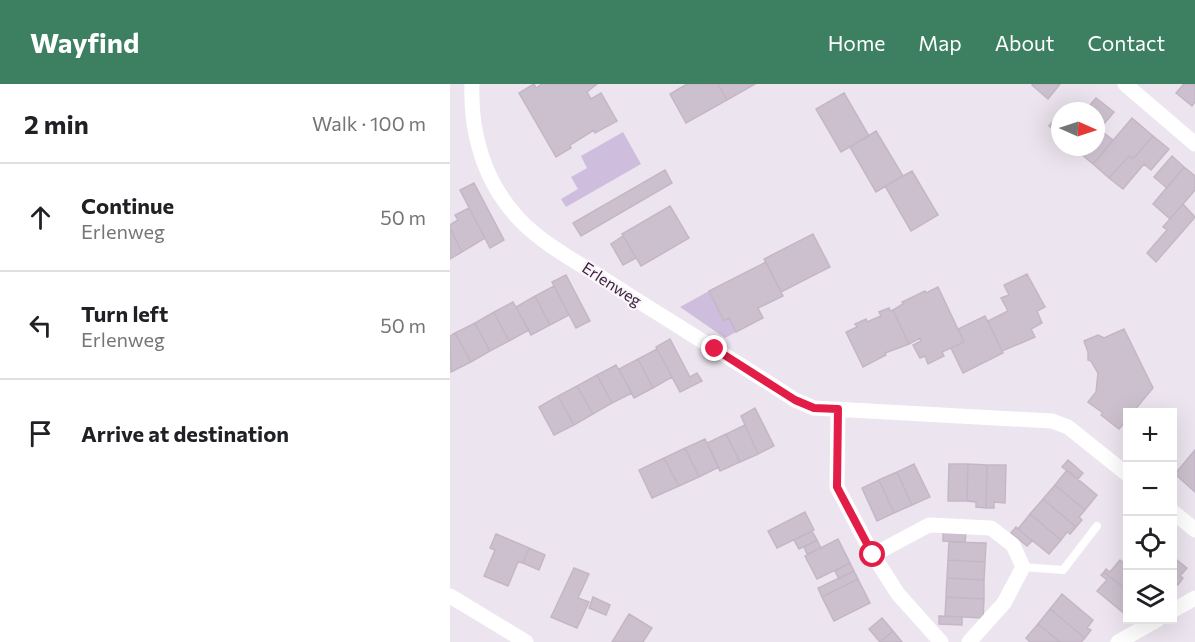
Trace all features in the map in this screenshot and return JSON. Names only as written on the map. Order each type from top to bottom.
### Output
[{"type":"street","name":"Erlenweg","points":[[472,84],[471,110],[477,145],[495,186],[518,218],[555,248],[795,400],[814,408],[1052,420],[1068,427],[1123,471]]},
{"type":"street","points":[[1125,84],[1195,144]]},
{"type":"street","points":[[838,409],[837,487],[873,555],[898,594],[941,642]]},
{"type":"street","points":[[1177,514],[1195,530]]},
{"type":"street","points":[[873,555],[929,525],[991,528],[1013,545],[1023,567],[1004,603],[969,642]]},
{"type":"street","points":[[450,596],[526,642]]},
{"type":"street","points":[[1177,609],[1195,598]]},
{"type":"street","points":[[1118,642],[1150,624]]},
{"type":"lane","points":[[1023,567],[1063,570],[1097,526]]},
{"type":"shaded area","points":[[623,132],[641,164],[566,207],[561,199],[578,189],[571,177],[587,168],[581,156]]},
{"type":"shaded area","points":[[709,291],[724,321],[729,318],[736,332],[725,338],[680,307]]},
{"type":"building","points":[[534,84],[536,88],[542,84],[597,84],[587,92],[591,99],[601,93],[617,121],[595,133],[594,130],[556,157],[519,93]]},
{"type":"building","points":[[687,84],[718,84],[727,100],[686,123],[670,94]]},
{"type":"building","points":[[718,84],[755,84],[727,100]]},
{"type":"building","points":[[1033,84],[1060,84],[1048,99]]},
{"type":"building","points":[[1184,84],[1195,84],[1195,102],[1192,106],[1176,93]]},
{"type":"building","points":[[844,93],[869,136],[841,152],[816,109]]},
{"type":"building","points":[[1105,105],[1114,112],[1105,122]]},
{"type":"building","points":[[1132,118],[1153,136],[1133,159],[1129,156],[1109,178],[1093,164],[1100,156],[1105,156],[1105,150]]},
{"type":"building","points":[[876,131],[903,176],[876,192],[850,147]]},
{"type":"building","points":[[1105,134],[1113,140],[1105,150]]},
{"type":"building","points":[[1153,136],[1169,149],[1151,170],[1144,164],[1123,189],[1109,178],[1129,156],[1133,159]]},
{"type":"building","points":[[1084,156],[1100,156],[1093,164]]},
{"type":"building","points":[[1172,156],[1184,167],[1167,188],[1154,177]]},
{"type":"building","points":[[1184,167],[1195,176],[1195,190],[1170,219],[1153,204]]},
{"type":"building","points":[[665,170],[672,183],[581,236],[573,223]]},
{"type":"building","points":[[912,171],[938,215],[911,231],[885,186]]},
{"type":"building","points":[[474,183],[504,240],[490,248],[460,190]]},
{"type":"building","points":[[1183,204],[1195,217],[1156,262],[1147,253],[1167,230],[1163,227]]},
{"type":"building","points":[[670,206],[689,238],[641,266],[622,234]]},
{"type":"building","points":[[469,208],[485,238],[462,252],[450,225],[458,220],[455,215]]},
{"type":"building","points":[[450,228],[462,252],[450,259]]},
{"type":"building","points":[[813,234],[830,267],[781,292],[764,259]]},
{"type":"building","points":[[623,236],[636,258],[623,265],[611,244]]},
{"type":"building","points":[[766,262],[783,296],[758,308],[763,318],[736,332],[729,318],[724,321],[709,291]]},
{"type":"building","points":[[1027,274],[1045,307],[1037,311],[1042,323],[1031,329],[1035,337],[1002,351],[988,321],[1008,311],[1001,298],[1009,295],[1004,285]]},
{"type":"building","points":[[566,275],[590,321],[576,328],[552,282]]},
{"type":"building","points":[[554,286],[569,315],[550,325],[535,296]]},
{"type":"building","points":[[938,287],[964,342],[942,352],[944,356],[928,364],[925,356],[920,358],[913,345],[921,341],[920,338],[909,344],[893,310],[903,304],[902,302]]},
{"type":"building","points":[[535,296],[550,325],[531,335],[516,307]]},
{"type":"building","points":[[513,302],[529,330],[509,341],[494,312]]},
{"type":"building","points":[[889,308],[890,311],[893,310],[909,344],[885,353],[886,355],[863,367],[846,332],[857,327],[855,324],[881,316],[879,312]]},
{"type":"building","points":[[494,312],[509,341],[490,351],[475,323]]},
{"type":"building","points":[[985,316],[1003,353],[963,373],[951,348],[964,342],[958,329]]},
{"type":"building","points":[[475,323],[490,351],[471,362],[455,333]]},
{"type":"building","points":[[1124,329],[1153,388],[1136,408],[1123,408],[1123,425],[1119,429],[1088,402],[1096,392],[1098,373],[1088,360],[1084,341],[1098,335],[1104,338]]},
{"type":"building","points":[[455,333],[471,362],[451,372],[450,336]]},
{"type":"building","points":[[670,339],[690,377],[697,373],[702,381],[680,392],[656,347]]},
{"type":"building","points":[[657,349],[672,377],[653,388],[638,359]]},
{"type":"building","points":[[638,359],[653,388],[634,398],[619,369]]},
{"type":"building","points":[[616,365],[632,393],[612,403],[597,375]]},
{"type":"building","points":[[597,375],[612,403],[593,414],[577,386]]},
{"type":"building","points":[[577,386],[593,414],[574,425],[558,396]]},
{"type":"building","points":[[558,396],[574,425],[554,435],[539,407]]},
{"type":"building","points":[[755,408],[774,446],[758,454],[741,416]]},
{"type":"building","points":[[745,425],[758,454],[740,462],[726,434]]},
{"type":"building","points":[[726,434],[740,462],[720,471],[707,443]]},
{"type":"building","points":[[705,439],[719,467],[699,477],[685,448]]},
{"type":"building","points":[[685,448],[699,477],[679,486],[664,458]]},
{"type":"building","points":[[1195,450],[1195,492],[1177,476],[1177,472]]},
{"type":"building","points":[[664,458],[679,486],[652,498],[639,470]]},
{"type":"building","points":[[1068,460],[1083,473],[1078,479],[1062,467]]},
{"type":"building","points":[[914,464],[930,497],[912,505],[897,472]]},
{"type":"building","points":[[949,464],[968,464],[967,501],[948,501]]},
{"type":"building","points":[[968,464],[987,465],[986,508],[976,507],[976,502],[967,501]]},
{"type":"building","points":[[987,465],[1006,465],[1005,503],[994,502],[994,508],[986,508]]},
{"type":"building","points":[[1067,470],[1097,495],[1085,510],[1055,485]]},
{"type":"building","points":[[897,472],[912,505],[894,513],[879,480]]},
{"type":"building","points":[[879,480],[894,513],[877,521],[862,488]]},
{"type":"building","points":[[1055,485],[1085,510],[1079,517],[1082,520],[1076,527],[1043,499]]},
{"type":"building","points":[[1043,499],[1076,527],[1070,534],[1067,532],[1061,540],[1030,514]]},
{"type":"building","points":[[805,512],[814,530],[777,548],[768,531]]},
{"type":"building","points":[[1030,514],[1061,540],[1049,554],[1018,529]]},
{"type":"building","points":[[1016,527],[1032,541],[1027,546],[1011,533]]},
{"type":"building","points":[[812,531],[817,540],[799,549],[794,540]]},
{"type":"building","points":[[943,532],[966,533],[965,542],[943,541]]},
{"type":"building","points":[[496,534],[529,548],[523,563],[518,562],[508,586],[484,576],[495,550],[490,548]]},
{"type":"building","points":[[838,539],[850,563],[817,579],[805,556]]},
{"type":"building","points":[[817,540],[821,548],[807,554],[804,547]]},
{"type":"building","points":[[949,542],[986,543],[985,562],[948,560]]},
{"type":"building","points":[[529,548],[545,555],[539,570],[523,563]]},
{"type":"building","points":[[948,560],[985,562],[984,580],[947,578]]},
{"type":"building","points":[[1120,560],[1123,562],[1123,587],[1104,572],[1106,569],[1110,572]]},
{"type":"building","points":[[1177,560],[1187,568],[1180,576],[1183,578],[1178,585]]},
{"type":"building","points":[[850,563],[854,571],[839,579],[835,571]]},
{"type":"building","points":[[574,568],[589,574],[578,598],[589,602],[577,628],[551,617]]},
{"type":"building","points":[[854,571],[858,579],[822,597],[818,588]]},
{"type":"building","points":[[1104,572],[1123,587],[1123,613],[1097,591],[1107,580],[1101,575]]},
{"type":"building","points":[[947,578],[984,580],[984,599],[946,597]]},
{"type":"building","points":[[858,579],[870,603],[834,621],[822,597]]},
{"type":"building","points":[[1062,594],[1093,620],[1087,628],[1091,630],[1085,638],[1050,609]]},
{"type":"building","points":[[593,597],[610,605],[606,615],[589,608]]},
{"type":"building","points":[[946,597],[984,599],[983,618],[945,616]]},
{"type":"building","points":[[1050,609],[1085,638],[1081,642],[1060,642],[1038,624]]},
{"type":"building","points":[[629,614],[652,628],[643,642],[612,642]]},
{"type":"building","points":[[939,616],[962,617],[962,625],[939,624]]},
{"type":"building","points":[[882,618],[893,631],[880,642],[869,629]]},
{"type":"building","points":[[1038,624],[1060,642],[1030,642],[1026,638]]},
{"type":"building","points":[[893,631],[902,642],[880,642]]},
{"type":"route","points":[[715,349],[795,400],[814,408],[838,409],[837,487],[873,555]]}]
